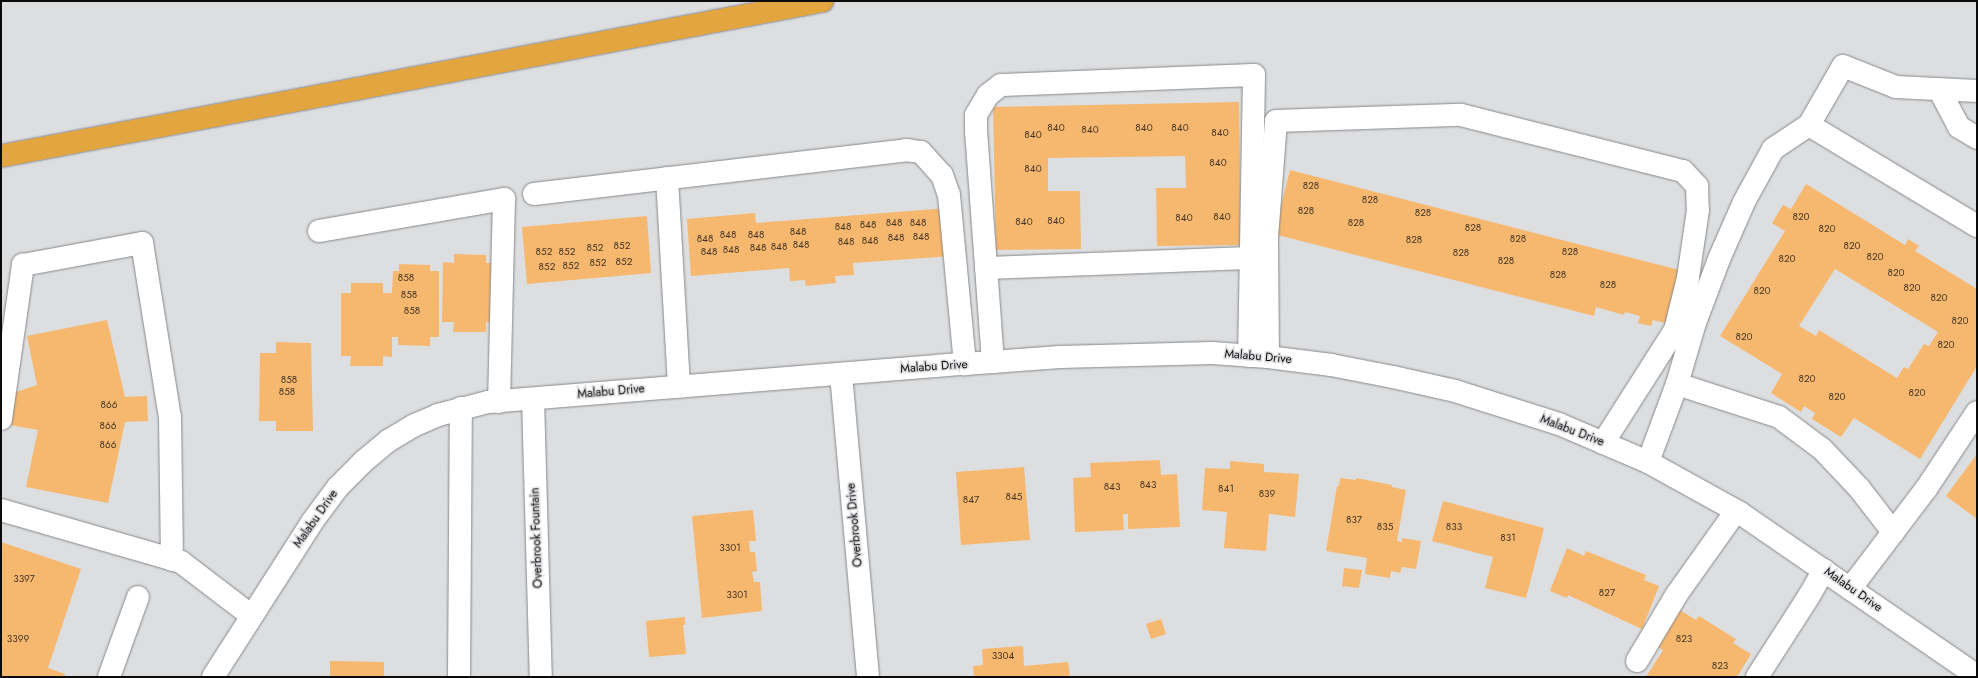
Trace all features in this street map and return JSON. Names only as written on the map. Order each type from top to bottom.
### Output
[{"type":"highway","points":[[1,156],[822,1]]},
{"type":"street","points":[[1648,462],[1677,384],[1695,323],[1719,259],[1744,202],[1773,149],[1809,125],[1843,66],[1896,87],[1977,91]]},
{"type":"street","points":[[993,362],[976,115],[988,95],[1001,85],[1254,75],[1251,258],[1258,357]]},
{"type":"street","points":[[1939,89],[1960,127],[1977,138]]},
{"type":"street","points":[[1258,357],[1276,121],[1461,115],[1683,171],[1697,186],[1698,210],[1688,278],[1674,330],[1603,443]]},
{"type":"street","points":[[1809,125],[1977,226]]},
{"type":"street","points":[[534,194],[906,150],[921,152],[942,175],[949,195],[964,364]]},
{"type":"street","points":[[667,178],[679,387]]},
{"type":"street","points":[[319,231],[504,199],[499,402]]},
{"type":"street","points":[[1,419],[23,265],[142,243],[170,417],[172,560]]},
{"type":"street","points":[[986,268],[1251,258]]},
{"type":"street","name":"Malabu Drive","points":[[213,677],[312,522],[338,487],[364,461],[388,441],[415,425],[461,408],[532,399],[964,364],[1060,357],[1212,353],[1331,365],[1455,391],[1559,424],[1648,462],[1736,511],[1977,676]]},
{"type":"street","name":"Overbrook Drive","points":[[841,374],[868,677]]},
{"type":"street","points":[[1677,384],[1779,417],[1822,449],[1858,488],[1893,532]]},
{"type":"street","name":"Overbrook Fountain","points":[[532,399],[541,677]]},
{"type":"street","points":[[459,677],[461,408]]},
{"type":"street","points":[[1850,589],[1926,489],[1977,412]]},
{"type":"street","points":[[1951,450],[1977,430]]},
{"type":"street","points":[[1,510],[181,562],[252,616]]},
{"type":"street","points":[[1637,661],[1677,594],[1736,511]]},
{"type":"street","points":[[1757,677],[1810,596],[1824,570]]},
{"type":"street","points":[[109,677],[138,597]]},
{"type":"building","points":[[1239,102],[1241,245],[1157,246],[1156,188],[1186,188],[1185,156],[1048,158],[1048,191],[1080,191],[1081,249],[996,250],[993,107]]},
{"type":"building","points":[[1290,170],[1683,271],[1669,324],[1653,320],[1651,326],[1638,323],[1640,316],[1625,312],[1624,315],[1596,307],[1594,316],[1274,234]]},
{"type":"building","points":[[1806,184],[1905,245],[1908,239],[1919,246],[1915,251],[1977,289],[1977,366],[1920,459],[1854,418],[1841,437],[1812,419],[1815,413],[1804,406],[1801,412],[1771,393],[1782,374],[1720,336],[1785,231],[1772,223],[1783,205],[1791,209]],"holes":[[[1835,269],[1938,332],[1929,346],[1924,344],[1908,369],[1904,367],[1897,378],[1819,330],[1816,336],[1799,326]]]},
{"type":"building","points":[[948,208],[952,256],[853,263],[854,275],[835,276],[836,283],[806,286],[805,280],[790,281],[789,268],[691,276],[687,219],[755,213],[756,223]]},
{"type":"building","points":[[647,216],[651,273],[527,284],[522,227]]},
{"type":"building","points":[[454,254],[486,255],[486,263],[495,263],[495,323],[486,322],[486,332],[453,332],[454,322],[442,322],[443,262],[454,263]]},
{"type":"building","points":[[399,264],[430,265],[430,271],[439,271],[439,337],[430,337],[430,346],[398,345],[398,337],[392,337],[392,357],[383,356],[383,366],[350,366],[351,356],[341,356],[341,293],[351,293],[351,283],[383,283],[383,293],[392,293],[393,271],[399,271]]},
{"type":"building","points":[[107,320],[125,397],[147,396],[148,421],[125,422],[108,503],[26,487],[38,430],[10,425],[16,392],[37,385],[27,336]]},
{"type":"building","points":[[276,342],[311,343],[313,431],[276,431],[276,421],[259,421],[260,353],[276,353]]},
{"type":"building","points":[[1977,454],[1977,519],[1946,496]]},
{"type":"building","points":[[1160,460],[1161,475],[1177,474],[1180,527],[1128,529],[1128,514],[1123,514],[1124,530],[1075,532],[1073,478],[1091,477],[1090,463]]},
{"type":"building","points":[[1230,461],[1264,464],[1264,472],[1299,474],[1295,517],[1269,514],[1266,551],[1224,548],[1227,512],[1202,510],[1205,468],[1230,469]]},
{"type":"building","points":[[1024,467],[1030,540],[961,545],[956,472]]},
{"type":"building","points":[[1340,478],[1356,480],[1356,478],[1392,485],[1392,487],[1406,490],[1397,541],[1402,542],[1402,538],[1421,541],[1416,569],[1402,567],[1400,573],[1391,571],[1390,578],[1365,574],[1367,558],[1326,551],[1337,486],[1339,486]]},
{"type":"building","points":[[1443,501],[1544,528],[1526,598],[1485,588],[1493,557],[1432,541]]},
{"type":"building","points":[[753,510],[756,541],[749,541],[750,552],[755,552],[757,571],[752,572],[754,582],[760,582],[762,611],[702,618],[692,516]]},
{"type":"building","points":[[1,542],[81,569],[48,668],[65,674],[64,677],[1,677]]},
{"type":"building","points":[[1567,548],[1584,556],[1586,551],[1646,575],[1644,580],[1659,586],[1642,629],[1568,595],[1567,598],[1550,591]]},
{"type":"building","points":[[1344,568],[1362,570],[1359,588],[1342,586]]},
{"type":"building","points":[[1675,607],[1696,620],[1699,616],[1736,639],[1733,643],[1751,654],[1737,677],[1646,677],[1663,650],[1653,644]]},
{"type":"building","points":[[685,617],[685,625],[683,625],[686,654],[649,657],[646,621]]},
{"type":"building","points":[[1161,619],[1166,634],[1151,639],[1146,624]]},
{"type":"building","points":[[1023,646],[1024,666],[1068,662],[1070,677],[974,677],[973,666],[983,665],[982,649]]},
{"type":"building","points":[[330,661],[384,662],[384,677],[330,677]]}]
